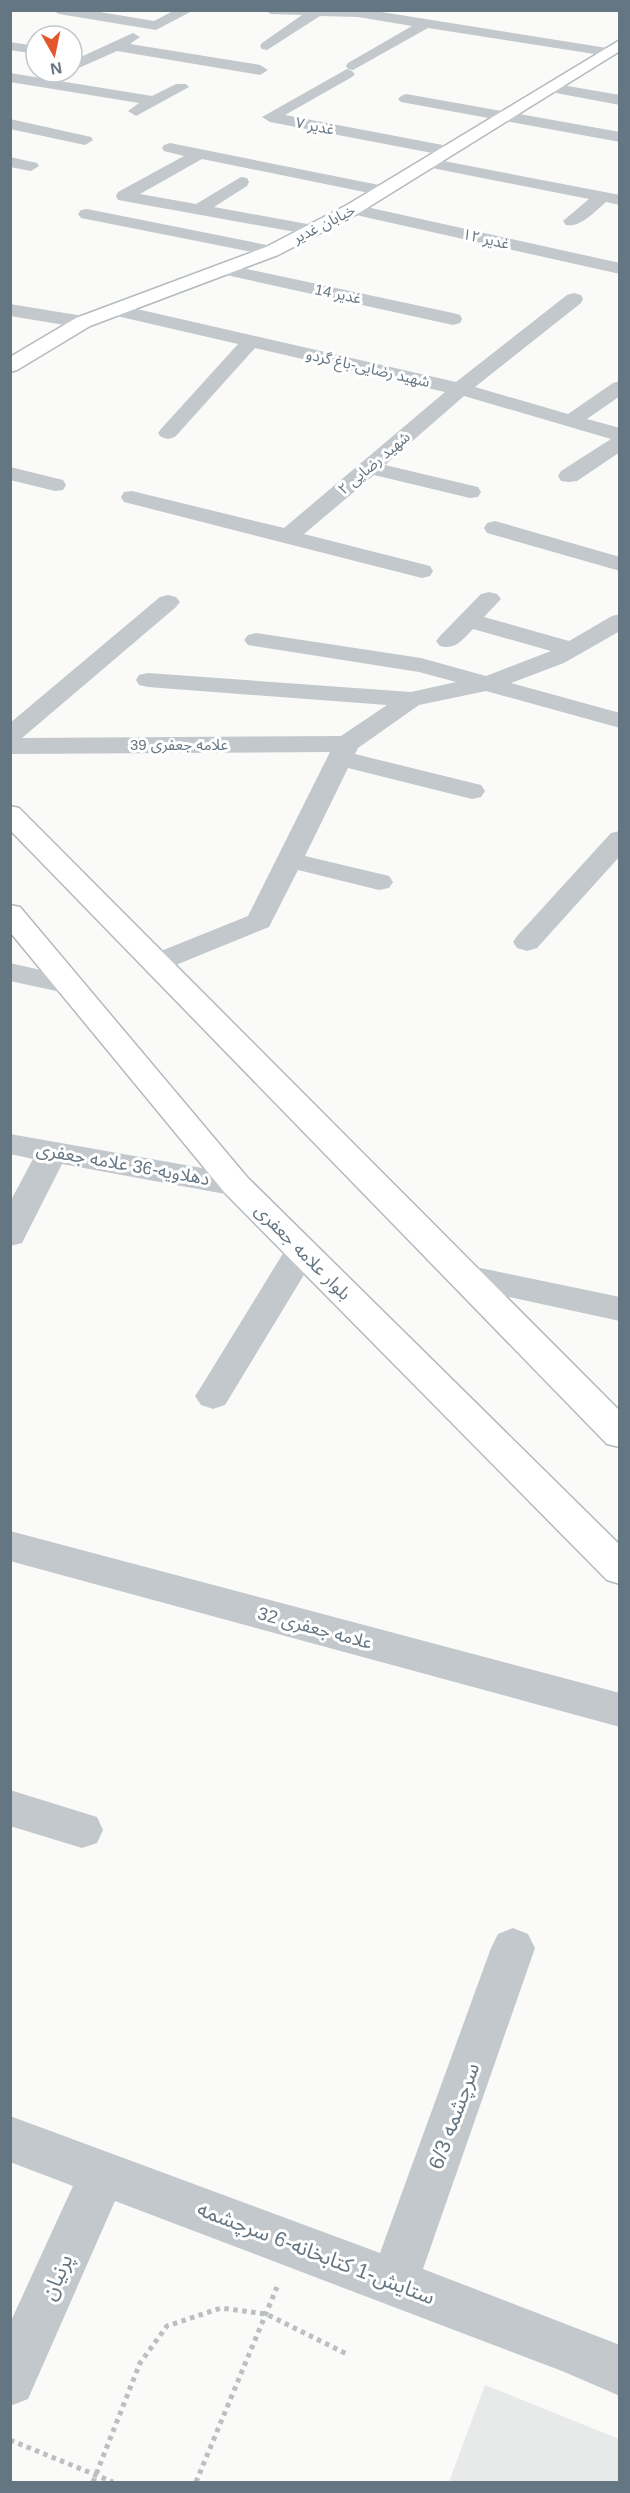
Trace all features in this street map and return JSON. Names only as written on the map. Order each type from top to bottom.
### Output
[{"type":"main road","name":"خیابان غدیر","points":[[10,366],[83,322],[272,251],[353,209],[613,48]]},
{"type":"main road","points":[[10,814],[620,1434]]},
{"type":"main road","name":"بلوار علامه جعفری","points":[[10,913],[236,1185],[620,1569]]},
{"type":"street","points":[[60,10],[156,26]]},
{"type":"street","points":[[84,57],[115,46],[187,10]]},
{"type":"street","points":[[271,10],[358,13],[613,48]]},
{"type":"street","points":[[267,46],[317,11]]},
{"type":"street","name":"غدیر ۷","points":[[425,24],[270,117],[448,151]]},
{"type":"street","points":[[115,46],[260,70]]},
{"type":"street","points":[[20,92],[35,84]]},
{"type":"street","points":[[51,84],[154,101]]},
{"type":"street","points":[[132,113],[181,87]]},
{"type":"street","points":[[550,88],[620,100]]},
{"type":"street","points":[[406,99],[620,137]]},
{"type":"street","points":[[10,124],[85,140]]},
{"type":"street","points":[[170,148],[384,191]]},
{"type":"street","points":[[199,154],[124,196],[312,230]]},
{"type":"street","points":[[10,162],[31,166]]},
{"type":"street","points":[[428,163],[611,198]]},
{"type":"street","points":[[521,195],[557,168]]},
{"type":"street","points":[[198,210],[241,182]]},
{"type":"street","points":[[572,221],[611,198]]},
{"type":"street","name":"غدیر ۱۲","points":[[353,209],[620,269]]},
{"type":"street","points":[[87,213],[272,251]]},
{"type":"street","name":"غدیر 14","points":[[223,269],[453,319]]},
{"type":"street","name":"شهید رضایی ۲","points":[[288,536],[460,389],[574,299]]},
{"type":"street","points":[[10,310],[83,322]]},
{"type":"street","name":"شهید رضایی-باغ گردو","points":[[115,310],[460,389],[620,435]]},
{"type":"street","points":[[168,433],[250,342]]},
{"type":"street","points":[[572,421],[620,387]]},
{"type":"street","points":[[569,476],[620,442]]},
{"type":"street","points":[[370,468],[470,492]]},
{"type":"street","points":[[10,473],[55,485]]},
{"type":"street","points":[[132,497],[422,571]]},
{"type":"street","points":[[495,528],[620,564]]},
{"type":"street","points":[[448,641],[489,599]]},
{"type":"street","points":[[10,736],[168,602]]},
{"type":"street","points":[[468,620],[572,649]]},
{"type":"street","points":[[148,680],[411,699],[488,683],[556,658],[620,621]]},
{"type":"street","points":[[256,640],[421,665],[620,721]]},
{"type":"street","points":[[156,963],[259,921],[344,751],[411,699]]},
{"type":"street","name":"علامه جعفری 39","points":[[10,746],[344,751],[472,790]]},
{"type":"street","points":[[527,942],[620,839]]},
{"type":"street","points":[[290,860],[379,882]]},
{"type":"street","points":[[10,972],[70,985]]},
{"type":"street","name":"دهلاویه-36 علامه جعفری","points":[[10,1144],[236,1185]]},
{"type":"street","points":[[10,1236],[52,1152]]},
{"type":"street","points":[[213,1396],[302,1250]]},
{"type":"street","points":[[466,1277],[620,1309]]},
{"type":"street","name":"علامه جعفری 32","points":[[10,1546],[620,1710]]},
{"type":"street","points":[[10,1808],[82,1830]]},
{"type":"street","name":"سرچشمه 6/3","points":[[394,2283],[513,1948]]},
{"type":"street","name":"ستایش-1 کتابخانه-6 سرچشمه","points":[[10,2139],[569,2349],[620,2371]]},
{"type":"street","name":"پرنیان","points":[[10,2381],[103,2173]]},
{"type":"path","points":[[196,2482],[295,2245]]},
{"type":"path","points":[[93,2482],[140,2363],[167,2326],[221,2308],[266,2314],[349,2355]]},
{"type":"path","points":[[10,2440],[113,2482]]},
{"type":"shaded area","points":[[485,2385],[619,2439],[619,2482],[449,2482]]}]
